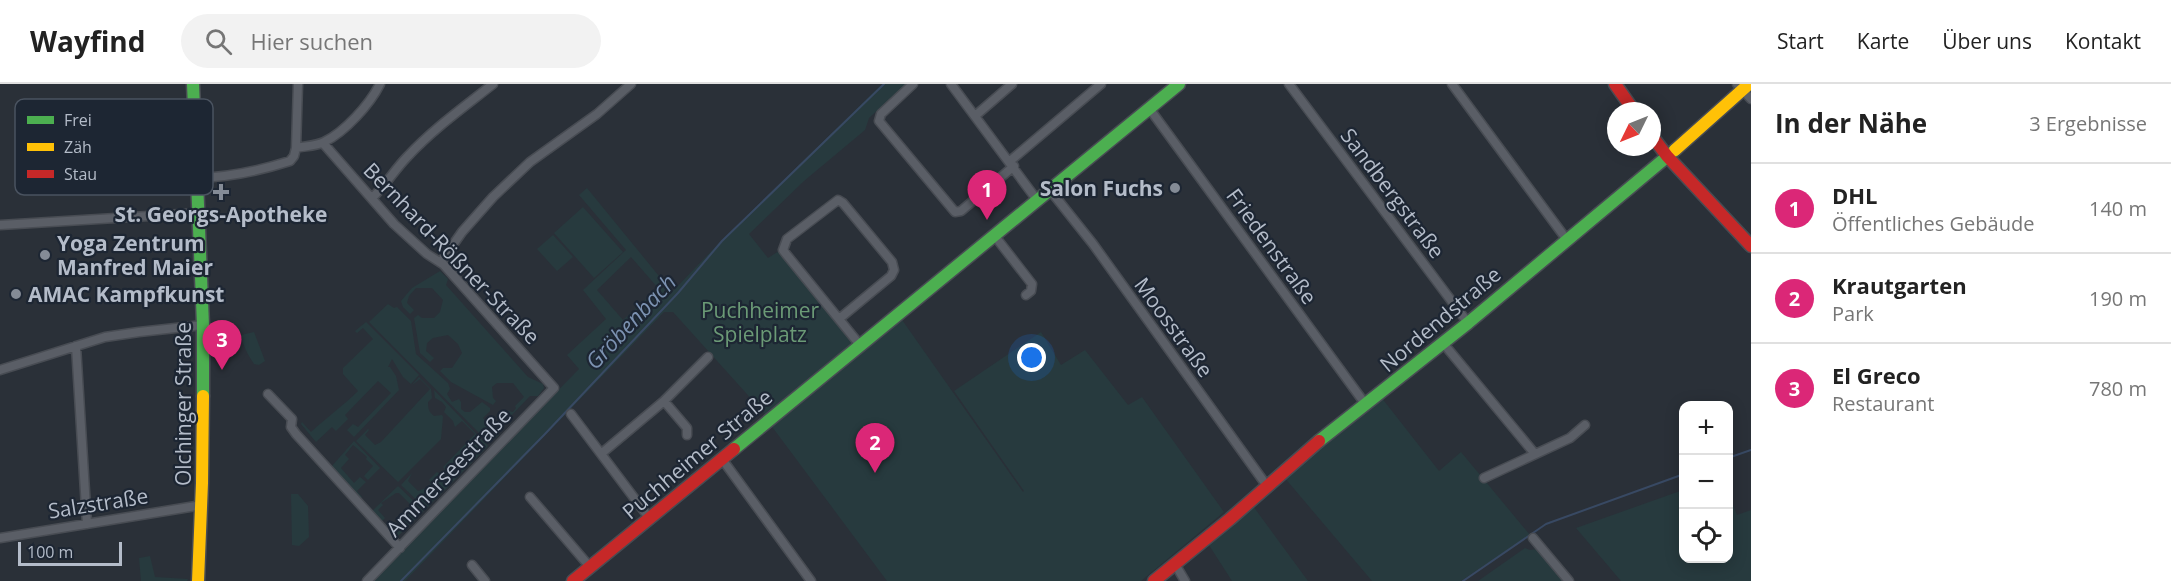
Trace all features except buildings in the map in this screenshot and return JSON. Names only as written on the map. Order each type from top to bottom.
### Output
[{"type":"street","name":"Olchinger Straße","points":[[194,84],[194,99]]},
{"type":"street","points":[[213,177],[251,173],[290,161],[296,148],[298,84]]},
{"type":"street","points":[[296,148],[323,143],[372,100],[380,84]]},
{"type":"street","points":[[372,198],[393,176],[405,158],[426,138],[493,84]]},
{"type":"street","points":[[441,262],[462,232],[493,197],[530,162],[597,114],[631,84]]},
{"type":"street","points":[[914,84],[881,114],[879,121],[955,212],[961,211],[1101,84]]},
{"type":"street","points":[[951,84],[1012,163],[1037,200]]},
{"type":"street","points":[[975,116],[1012,84]]},
{"type":"street","name":"Puchheimer Straße","points":[[573,581],[1179,84]]},
{"type":"street","name":"Sandbergstraße","points":[[1289,84],[1468,323]]},
{"type":"street","points":[[1452,84],[1568,240]]},
{"type":"street","points":[[1615,84],[1628,102]]},
{"type":"street","name":"Nordendstraße","points":[[1154,581],[1316,444],[1568,240],[1745,89]]},
{"type":"street","name":"Friedenstraße","points":[[1149,108],[1366,405]]},
{"type":"street","name":"Bernhard-Rößner-Straße","points":[[323,143],[412,242],[441,262],[554,388]]},
{"type":"street","points":[[1661,149],[1751,246]]},
{"type":"street","name":"Moosstraße","points":[[1050,190],[1093,244],[1267,486]]},
{"type":"street","name":"Olchinger Straße","points":[[197,195],[203,325],[202,505],[198,581]]},
{"type":"street","points":[[839,319],[891,276],[894,267],[873,238],[838,200],[787,239],[783,247],[786,254],[860,345]]},
{"type":"street","points":[[0,225],[198,213]]},
{"type":"street","points":[[994,235],[1032,284],[1026,295]]},
{"type":"street","points":[[0,369],[105,337],[203,325]]},
{"type":"street","points":[[1443,343],[1535,454]]},
{"type":"street","points":[[76,346],[87,524]]},
{"type":"street","points":[[602,453],[664,401],[708,357]]},
{"type":"street","name":"Ammerseestraße","points":[[367,581],[554,388]]},
{"type":"street","points":[[268,394],[292,419],[291,427],[296,434],[400,548]]},
{"type":"street","points":[[664,401],[687,428],[687,435]]},
{"type":"street","points":[[572,414],[650,519]]},
{"type":"street","points":[[1484,478],[1570,438],[1585,425]]},
{"type":"street","points":[[722,459],[810,581]]},
{"type":"street","points":[[530,497],[590,567]]},
{"type":"street","name":"Salzstraße","points":[[0,538],[202,505]]},
{"type":"street","points":[[1533,538],[1569,581]]},
{"type":"street","points":[[1175,564],[1185,581]]},
{"type":"street","points":[[472,566],[485,581]]},
{"type":"green space","name":"Puchheimer Spielplatz","points":[[882,84],[906,84],[869,118],[865,130],[804,181],[749,234],[768,258],[779,251],[852,343],[765,414],[673,312],[664,312],[405,581],[371,581],[579,369],[567,355],[606,319],[583,290],[626,250],[579,195],[587,188],[672,292]],"holes":[[[631,257],[658,288],[623,320],[597,290]]]},
{"type":"green space","points":[[583,207],[623,252],[594,278],[554,233]]},
{"type":"green space","points":[[553,235],[573,257],[557,271],[537,249]]},
{"type":"green space","points":[[440,271],[448,279],[446,285],[528,377],[543,384],[544,388],[538,396],[530,396],[507,420],[500,412],[503,410],[513,412],[515,406],[524,397],[513,383],[497,383],[492,387],[493,398],[496,401],[493,405],[451,382],[440,371],[443,368],[452,368],[462,353],[458,344],[448,335],[433,338],[427,343],[426,351],[434,358],[430,362],[420,353],[414,318],[418,315],[422,318],[434,318],[440,312],[443,300],[432,288],[416,288],[409,296],[407,303],[414,310],[410,314],[401,301],[412,288]]},
{"type":"green space","points":[[388,304],[394,308],[397,307],[411,321],[416,354],[448,383],[450,389],[447,394],[452,402],[459,399],[461,409],[465,412],[470,412],[482,402],[490,408],[483,418],[499,435],[489,443],[369,322]]},
{"type":"green space","points":[[900,317],[1023,492],[954,391],[1041,332],[1061,365],[1085,350],[1128,405],[1142,397],[1224,512],[1141,581],[887,581],[770,424]]},
{"type":"green space","points":[[366,322],[419,375],[411,384],[403,377],[392,359],[388,367],[396,376],[399,390],[354,437],[347,430],[353,424],[358,427],[391,393],[378,381],[345,415],[348,419],[336,431],[332,427],[316,442],[301,424],[302,422],[311,432],[358,391],[343,374],[343,368],[373,339],[363,328],[357,333],[355,331]]},
{"type":"green space","points":[[254,332],[265,361],[259,365],[254,364],[244,347],[241,335]]},
{"type":"green space","points":[[419,377],[431,389],[432,398],[428,402],[430,412],[434,416],[442,415],[443,417],[441,439],[398,482],[356,441],[368,429],[365,435],[375,445],[381,442],[430,389],[420,379],[412,385]]},
{"type":"green space","points":[[434,390],[488,446],[426,509],[401,485],[412,473],[408,481],[418,491],[426,488],[431,483],[429,480],[437,472],[440,474],[445,469],[443,467],[475,434],[462,421],[455,427],[453,421],[444,412],[446,407],[435,398]]},
{"type":"green space","points":[[1381,397],[1439,471],[1461,452],[1530,535],[1461,581],[1372,581],[1284,477]]},
{"type":"green space","points":[[354,441],[380,468],[368,480],[364,476],[373,466],[366,459],[367,457],[353,445],[345,455],[349,459],[341,468],[354,483],[360,477],[366,482],[357,491],[362,497],[360,500],[331,467]]},
{"type":"green space","points":[[398,486],[424,511],[397,537],[385,527],[390,522],[396,528],[413,510],[399,493],[381,503],[383,505],[378,510],[385,518],[381,522],[371,512]]},
{"type":"green space","points":[[1679,491],[1679,563],[1733,563],[1733,505],[1737,515],[1751,510],[1751,581],[1621,581],[1576,528]]},
{"type":"green space","points":[[291,494],[298,494],[308,506],[309,537],[299,546],[292,545]]},
{"type":"green space","points":[[1253,506],[1308,581],[1232,581],[1207,542]]},
{"type":"green space","points":[[1525,548],[1538,549],[1565,581],[1478,581]]},
{"type":"green space","points":[[150,556],[155,577],[188,579],[187,581],[141,581],[139,558]]},
{"type":"waterway","name":"Gröbenbach","points":[[401,581],[544,435],[678,293],[722,241],[884,84]]},
{"type":"waterway","points":[[1733,456],[1751,450]]},
{"type":"waterway","points":[[1463,581],[1546,524],[1679,476]]},
{"type":"traffic: fast","points":[[193,84],[194,99]]},
{"type":"traffic: fast","points":[[734,449],[1179,84]]},
{"type":"traffic: fast","points":[[1319,441],[1468,323],[1675,150]]},
{"type":"traffic: fast","points":[[198,195],[203,325],[203,396]]},
{"type":"traffic: slow","points":[[1675,150],[1749,84]]},
{"type":"traffic: slow","points":[[198,581],[203,396]]},
{"type":"traffic: jam","points":[[1615,84],[1628,102]]},
{"type":"traffic: jam","points":[[1661,148],[1751,246]]},
{"type":"traffic: jam","points":[[1154,581],[1230,519],[1319,441]]},
{"type":"traffic: jam","points":[[573,581],[734,449]]},
{"type":"place","name":"Salon Fuchs","points":[[1175,188]]},
{"type":"place","name":"St. Georgs-Apotheke","points":[[221,192]]},
{"type":"place","name":"DHL","points":[[987,220]]},
{"type":"place","name":"Yoga Zentrum Manfred Maier","points":[[45,255]]},
{"type":"place","name":"AMAC Kampfkunst","points":[[16,294]]},
{"type":"place","name":"El Greco","points":[[222,370]]},
{"type":"place","name":"Krautgarten","points":[[875,473]]}]
